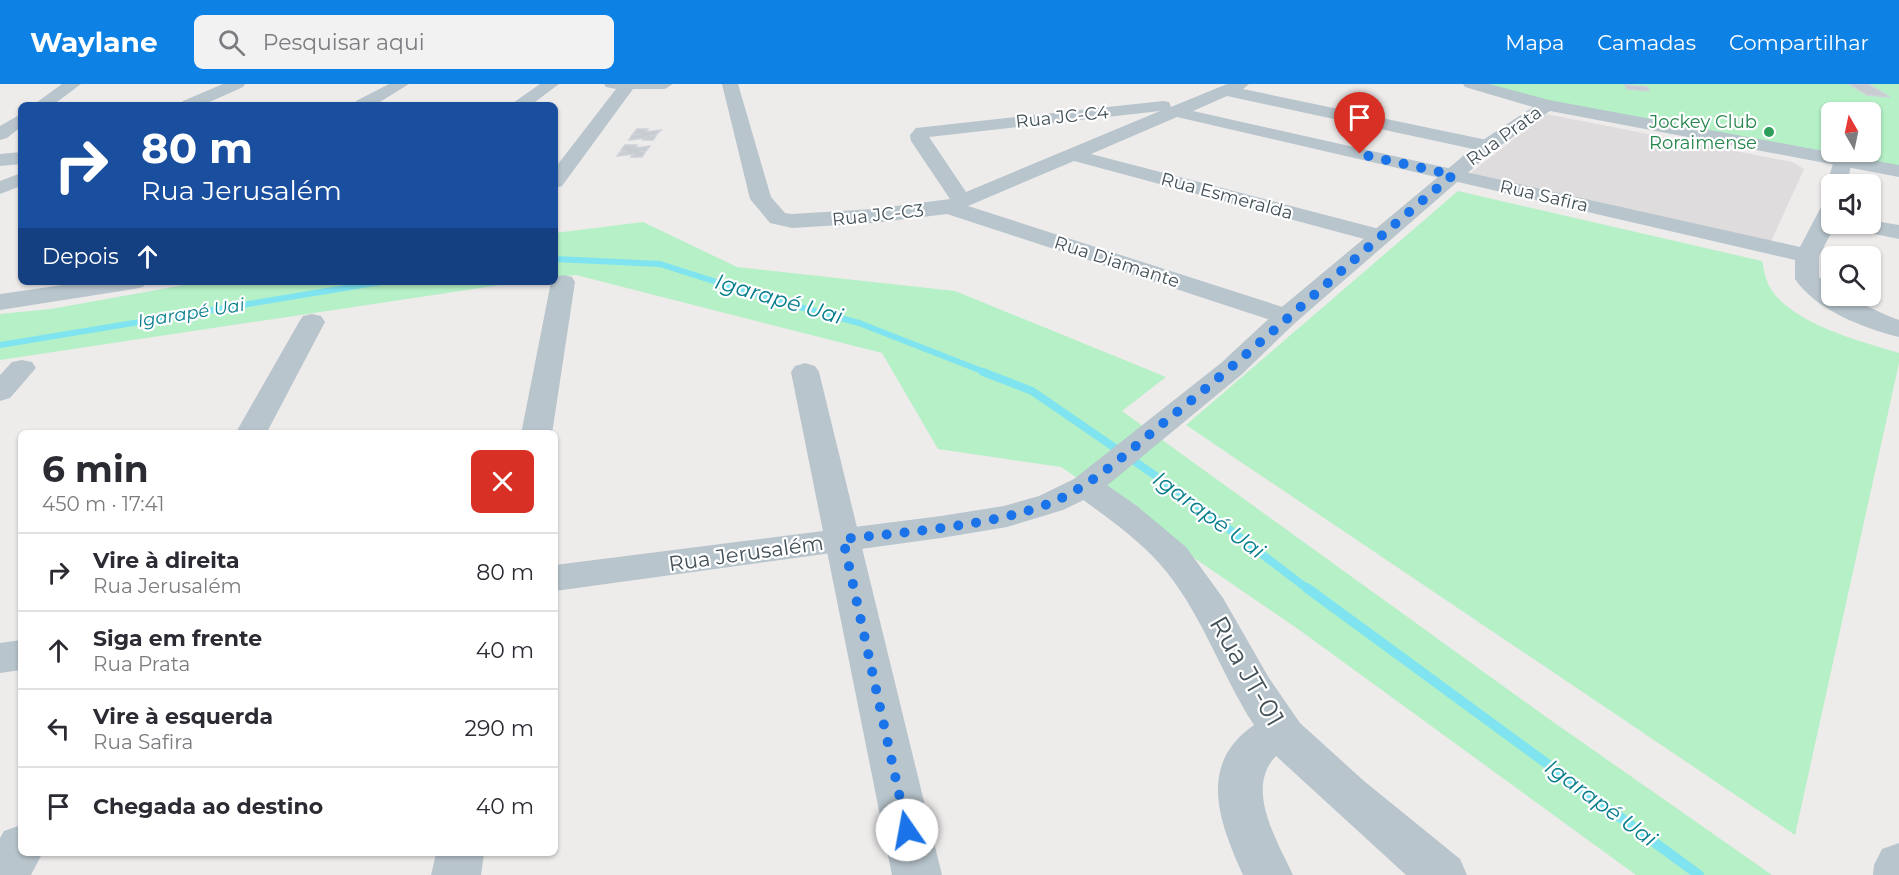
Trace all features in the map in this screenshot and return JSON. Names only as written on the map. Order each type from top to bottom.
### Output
[{"type":"street","points":[[46,102],[73,84]]},
{"type":"street","points":[[368,102],[401,84]]},
{"type":"street","points":[[524,102],[551,84]]},
{"type":"street","points":[[558,177],[619,85],[665,84]]},
{"type":"street","name":"Rua JC-C3","points":[[730,84],[760,199],[778,218],[792,221],[873,216],[955,204]]},
{"type":"street","points":[[1471,84],[1546,105],[1821,157]]},
{"type":"street","points":[[196,102],[233,85]]},
{"type":"street","points":[[955,204],[1234,87],[1487,146]]},
{"type":"street","name":"Rua JC-C4","points":[[955,204],[920,141],[919,135],[928,130],[1196,103]]},
{"type":"street","name":"Rua Prata","points":[[1007,516],[1051,502],[1100,474],[1231,369],[1379,236],[1487,146],[1546,105]]},
{"type":"street","name":"Rua Safira","points":[[1176,112],[1807,256]]},
{"type":"street","points":[[0,134],[18,121]]},
{"type":"street","name":"Rua Esmeralda","points":[[1074,155],[1379,236]]},
{"type":"street","points":[[0,160],[18,158]]},
{"type":"street","points":[[1848,162],[1899,171]]},
{"type":"street","points":[[0,188],[18,180]]},
{"type":"street","name":"Rua Diamante","points":[[955,204],[1287,317]]},
{"type":"street","points":[[1881,228],[1899,232]]},
{"type":"street","points":[[1821,232],[1807,256],[1807,279],[1827,297],[1857,315],[1899,329]]},
{"type":"street","points":[[537,430],[563,282]]},
{"type":"street","points":[[0,297],[23,285]]},
{"type":"street","points":[[0,302],[114,285]]},
{"type":"street","points":[[252,430],[312,322]]},
{"type":"street","points":[[0,392],[22,368]]},
{"type":"street","points":[[805,372],[917,875]]},
{"type":"street","name":"Rua JT-01","points":[[1100,474],[1183,567],[1209,605],[1255,692],[1280,730],[1374,820],[1442,875]]},
{"type":"street","name":"Rua Jerusalém","points":[[558,578],[1007,516]]},
{"type":"street","points":[[0,658],[18,655]]},
{"type":"street","points":[[1268,875],[1241,811],[1240,778],[1254,750],[1280,730]]},
{"type":"street","points":[[5,875],[18,851]]},
{"type":"street","points":[[456,875],[460,856]]},
{"type":"street","points":[[1898,875],[1899,865]]},
{"type":"shaded area","points":[[1546,114],[1792,162],[1804,169],[1770,244],[1468,175]]},
{"type":"green space","name":"Jockey Club Roraimense","points":[[1482,84],[1899,84],[1899,168],[1867,162],[1881,162],[1881,102],[1821,102],[1821,153],[1549,102]]},
{"type":"green space","points":[[1458,191],[1762,261],[1768,284],[1791,310],[1826,329],[1899,353],[1899,363],[1795,835],[1186,425]]},
{"type":"green space","points":[[643,222],[737,267],[955,291],[1166,377],[1122,411],[1549,719],[1772,875],[1636,875],[1298,629],[1061,467],[938,449],[882,353],[576,275],[558,277],[558,233]]},
{"type":"green space","points":[[184,285],[500,285],[0,360],[0,314],[51,309]]},
{"type":"building","points":[[1849,84],[1868,84],[1890,97],[1867,95]]},
{"type":"building","points":[[1625,85],[1647,87],[1649,91],[1627,89]]},
{"type":"building","points":[[637,129],[648,129],[646,132],[661,130],[649,136],[656,136],[653,140],[643,140],[645,138],[629,140],[632,135],[641,134],[633,134]]},
{"type":"building","points":[[625,145],[637,145],[635,148],[650,146],[646,151],[639,151],[645,152],[642,157],[631,157],[634,154],[617,156],[620,152],[628,152],[621,150]]},
{"type":"waterway","name":"Igarapé Uai","points":[[558,259],[660,264],[770,299],[859,323],[987,373]]},
{"type":"waterway","name":"Igarapé Uai","points":[[0,345],[363,285]]},
{"type":"waterway","name":"Igarapé Uai","points":[[983,372],[1032,391],[1188,498],[1309,590]]},
{"type":"waterway","name":"Igarapé Uai","points":[[1307,588],[1699,875]]},
{"type":"place","name":"Jockey Club Roraimense","points":[[1769,132]]},
{"type":"route","points":[[907,830],[843,539],[1007,516],[1051,502],[1086,486],[1231,369],[1379,236],[1453,175],[1360,154]]}]
